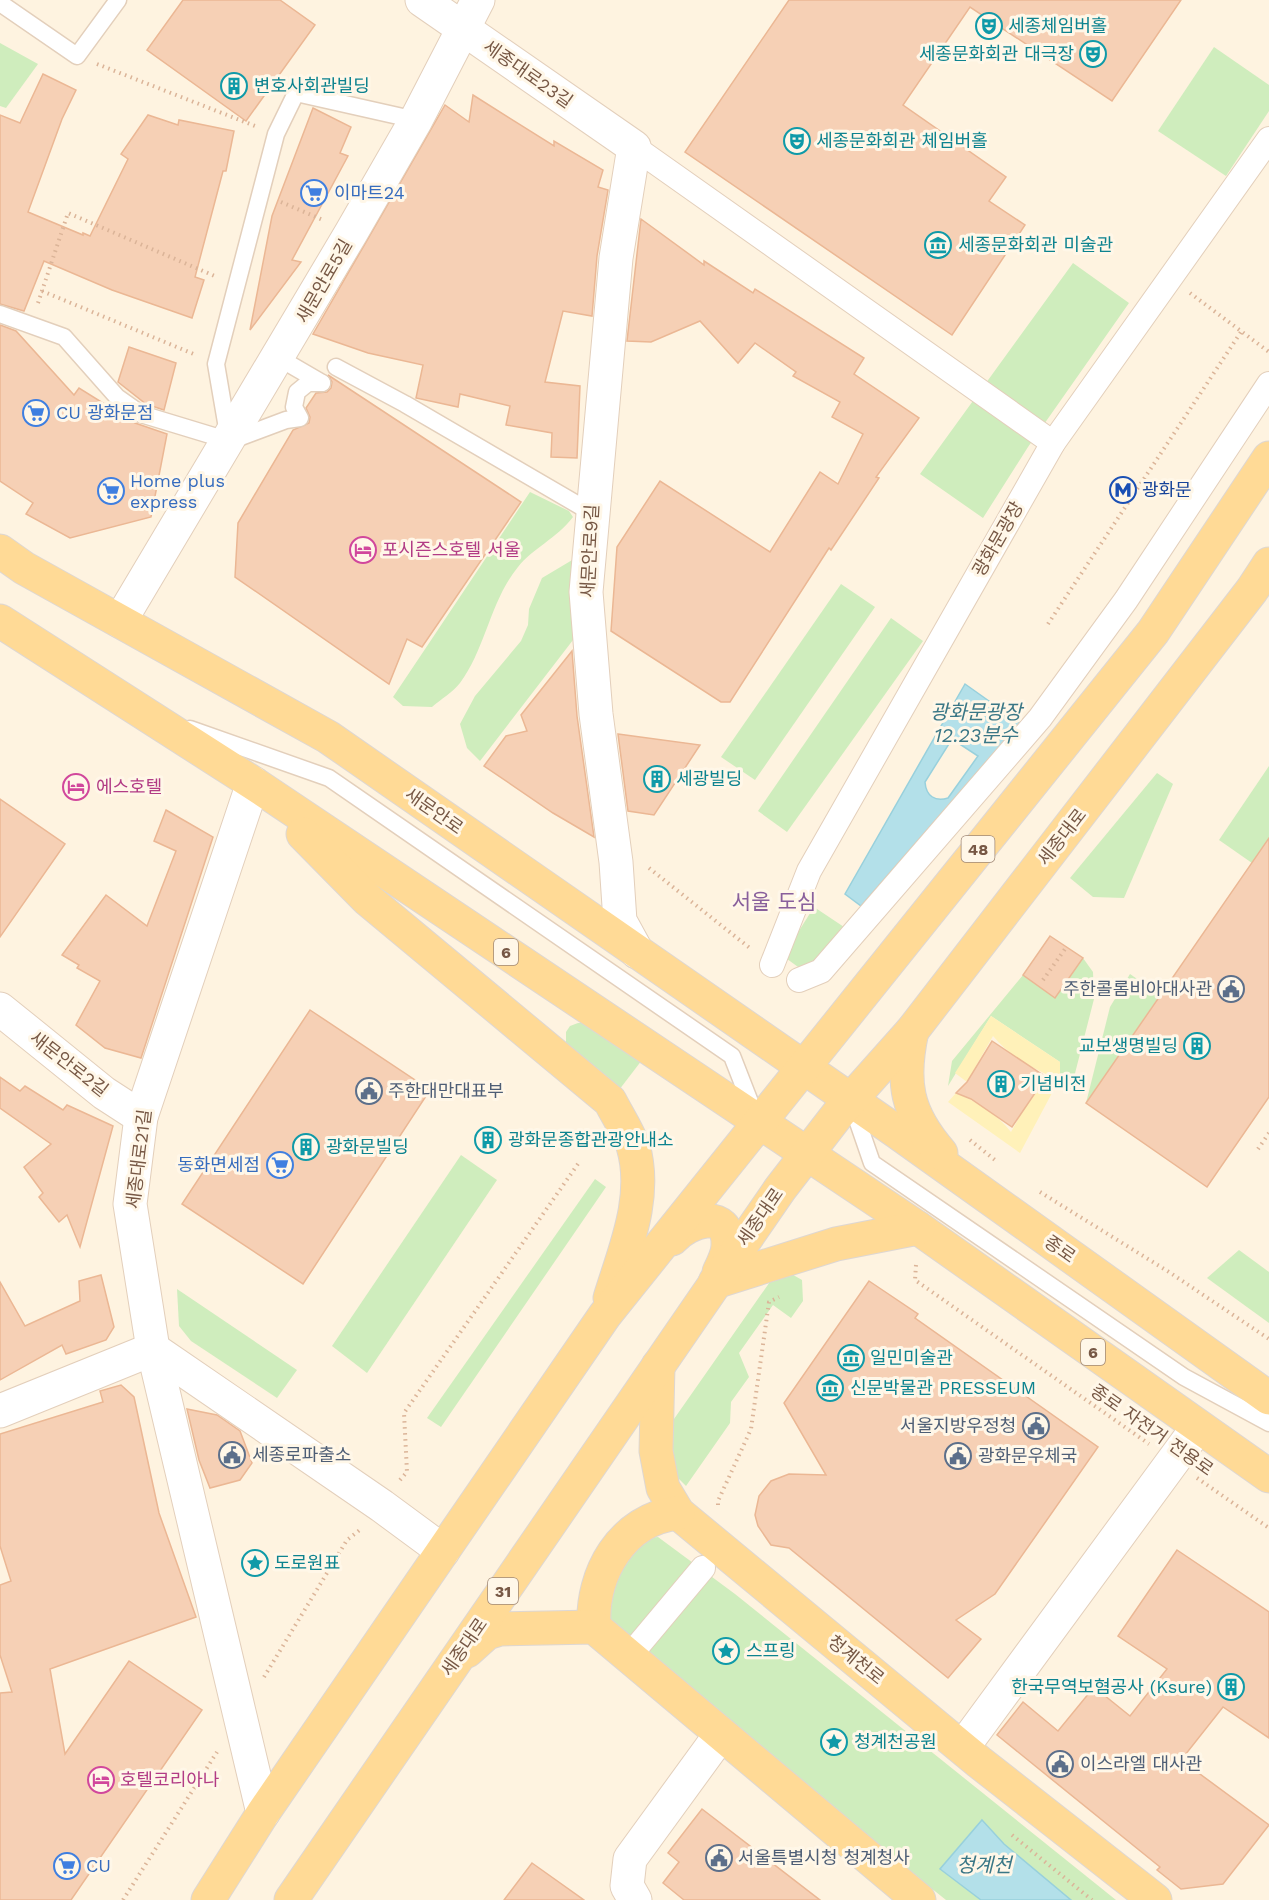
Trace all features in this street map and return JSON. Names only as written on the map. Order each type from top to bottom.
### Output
[{"type":"main road","name":"48","points":[[802,1066],[1153,632],[1269,459]]},
{"type":"main road","name":"새문안로","points":[[0,551],[327,737],[851,1100]]},
{"type":"main road","name":"세종대로","points":[[291,1900],[715,1282],[807,1153],[912,1031],[1263,585]]},
{"type":"main road","name":"6","points":[[0,621],[253,783],[807,1153],[918,1228],[1269,1476]]},
{"type":"main road","points":[[253,783],[367,899],[548,1046],[610,1101],[632,1144],[639,1182],[634,1219],[605,1316]]},
{"type":"main road","points":[[912,1031],[905,1077],[913,1112],[925,1134],[970,1185]]},
{"type":"main road","points":[[208,1900],[263,1813],[605,1316],[802,1066]]},
{"type":"main road","name":"종로","points":[[851,1100],[1269,1398]]},
{"type":"main road","points":[[605,1316],[675,1235],[687,1225],[700,1220],[715,1221],[725,1230],[728,1244],[715,1282]]},
{"type":"main road","points":[[715,1282],[836,1244],[918,1228]]},
{"type":"main road","name":"청계천로","points":[[658,1366],[656,1451],[663,1488],[678,1513],[963,1747],[1155,1900]]},
{"type":"main road","points":[[594,1627],[595,1592],[612,1553],[644,1523],[663,1515],[678,1513]]},
{"type":"main road","points":[[455,1660],[488,1633],[500,1629],[594,1627],[919,1900]]},
{"type":"street","name":"세종대로23길","points":[[422,0],[634,147]]},
{"type":"street","name":"새문안로5길","points":[[120,621],[279,358],[416,120],[465,30],[478,0]]},
{"type":"street","name":"광화문광장","points":[[772,965],[809,872],[1053,443],[1172,279],[1269,139]]},
{"type":"street","points":[[634,147],[1053,443]]},
{"type":"street","name":"새문안로9길","points":[[634,147],[616,258],[610,346],[586,592],[596,714],[616,862],[620,921],[638,952]]},
{"type":"street","points":[[799,980],[821,971],[1040,718],[1126,600],[1269,384]]},
{"type":"street","name":"세종대로21길","points":[[153,1349],[130,1204],[141,1117],[253,783]]},
{"type":"street","name":"새문안로2길","points":[[0,1009],[104,1093],[141,1117]]},
{"type":"street","points":[[0,1411],[153,1349]]},
{"type":"street","points":[[153,1349],[382,1506],[443,1551]]},
{"type":"street","points":[[153,1349],[263,1813]]},
{"type":"street","points":[[963,1747],[1198,1427]]},
{"type":"street","points":[[636,1648],[703,1569]]},
{"type":"street","points":[[629,1895],[630,1859],[721,1734]]},
{"type":"lane","points":[[0,3],[77,56],[118,0]]},
{"type":"lane","points":[[230,441],[216,364],[276,134],[296,93],[416,120]]},
{"type":"lane","points":[[0,314],[30,327],[64,337],[117,397],[141,414],[230,441],[286,420],[300,418],[294,407],[297,392],[308,382],[322,383],[279,358]]},
{"type":"lane","points":[[336,367],[355,384],[592,513]]},
{"type":"lane","points":[[144,713],[329,778],[732,1056],[758,1122]]},
{"type":"lane","points":[[851,1100],[872,1163],[1184,1377],[1269,1423]]},
{"type":"path","points":[[77,56],[276,134]]},
{"type":"path","points":[[260,192],[351,233]]},
{"type":"path","points":[[30,327],[68,213],[237,285]]},
{"type":"path","points":[[1172,279],[1269,352]]},
{"type":"path","points":[[42,291],[216,364]]},
{"type":"path","points":[[1048,624],[1241,332]]},
{"type":"path","points":[[616,862],[648,868],[772,965]]},
{"type":"path","points":[[1043,980],[1065,949]]},
{"type":"path","points":[[1258,1149],[1269,1133]]},
{"type":"path","points":[[966,1137],[1001,1165]]},
{"type":"path","points":[[400,1481],[407,1472],[404,1413],[580,1161]]},
{"type":"path","points":[[1039,1192],[1169,1272],[1269,1339]]},
{"type":"path","name":"종로 자전거 전용로","points":[[918,1228],[915,1280],[1269,1528]]},
{"type":"path","points":[[719,1512],[718,1501],[751,1430],[769,1302],[789,1292]]},
{"type":"path","points":[[1012,1835],[1092,1900]]},
{"type":"green space","points":[[0,43],[38,64],[6,108],[0,106]]},
{"type":"green space","points":[[1214,47],[1269,85],[1269,111],[1226,176],[1158,131]]},
{"type":"green space","points":[[1073,263],[1129,303],[1028,447],[983,518],[920,474]]},
{"type":"green space","points":[[530,492],[569,511],[573,517],[524,560],[509,580],[494,609],[476,655],[460,683],[432,707],[403,706],[393,697]]},
{"type":"green space","points":[[589,550],[586,592],[573,640],[480,761],[467,748],[460,724],[475,696],[521,641],[528,625],[529,609],[542,578]]},
{"type":"green space","points":[[841,584],[875,607],[755,780],[721,757]]},
{"type":"green space","points":[[891,618],[923,641],[787,832],[758,811]]},
{"type":"green space","points":[[1269,766],[1269,838],[1252,863],[1219,840]]},
{"type":"green space","points":[[1157,773],[1173,784],[1124,898],[1093,897],[1070,878]]},
{"type":"green space","points":[[814,907],[844,927],[805,972],[783,956]]},
{"type":"green space","points":[[1083,958],[1093,972],[1094,999],[1071,1089],[1060,1078],[1060,1062],[991,1016],[948,1086],[952,1061],[1023,975],[1055,997]]},
{"type":"green space","points":[[1130,974],[1160,995],[1086,1103],[1110,1007]]},
{"type":"green space","points":[[588,1023],[642,1060],[619,1090],[566,1043],[566,1032],[570,1026]]},
{"type":"green space","points":[[461,1155],[497,1180],[367,1373],[332,1346]]},
{"type":"green space","points":[[595,1179],[606,1187],[441,1427],[427,1418]]},
{"type":"green space","points":[[1239,1250],[1269,1272],[1269,1323],[1207,1278]]},
{"type":"green space","points":[[788,1272],[802,1280],[803,1301],[791,1318],[773,1305],[739,1353],[749,1377],[731,1402],[730,1423],[686,1486],[670,1470],[667,1429],[774,1276]]},
{"type":"green space","points":[[177,1289],[297,1370],[277,1398],[191,1341],[179,1326]]},
{"type":"green space","name":"청계천공원","points":[[658,1537],[735,1594],[1116,1900],[946,1900],[852,1825],[608,1619],[613,1565],[650,1538]]},
{"type":"sand","points":[[991,1016],[1060,1062],[1060,1078],[1020,1153],[948,1102],[956,1093],[993,1114],[1011,1132],[1037,1086],[1048,1075],[1019,1059],[993,1036],[967,1082],[955,1073]]},
{"type":"water","name":"광화문광장 12.23분수","points":[[965,684],[1020,723],[861,906],[845,894]],"holes":[[[952,739],[978,756],[948,798],[939,799],[929,794],[925,782]]]},
{"type":"water","name":"청계천","points":[[982,1820],[1004,1844],[1071,1900],[981,1900],[940,1869]]},
{"type":"building","name":"변호사회관빌딩","points":[[183,0],[280,0],[315,25],[246,121],[147,50]]},
{"type":"building","points":[[789,0],[1181,0],[1112,101],[970,7],[903,105],[1006,177],[989,201],[1025,225],[952,335],[685,152]]},
{"type":"building","points":[[43,74],[76,90],[62,119],[28,212],[83,235],[83,233],[90,236],[128,159],[121,154],[148,115],[178,125],[179,120],[234,131],[226,171],[223,171],[195,277],[204,280],[192,318],[112,290],[44,261],[24,311],[0,304],[0,115],[20,123]]},
{"type":"building","points":[[473,95],[554,146],[554,141],[603,170],[598,187],[608,190],[597,256],[592,316],[563,311],[545,382],[580,386],[577,458],[551,457],[552,433],[506,425],[510,406],[460,394],[458,407],[416,398],[423,365],[368,353],[313,334],[445,105],[469,122]]},
{"type":"building","points":[[313,108],[351,127],[340,153],[348,156],[292,260],[301,262],[250,330],[272,216]]},
{"type":"building","points":[[641,219],[704,265],[704,261],[753,293],[755,289],[864,358],[854,374],[919,418],[876,477],[879,478],[831,550],[829,548],[730,702],[721,702],[611,631],[617,547],[660,481],[770,552],[820,472],[838,484],[863,434],[832,417],[840,402],[793,376],[796,372],[755,343],[738,363],[700,321],[651,342],[627,341]]},
{"type":"building","points":[[0,325],[16,331],[74,395],[79,388],[135,423],[167,434],[151,517],[70,538],[26,514],[33,503],[0,481]]},
{"type":"building","points":[[129,347],[176,363],[164,410],[146,404],[118,382]]},
{"type":"building","name":"포시즌스호텔 서울","points":[[328,375],[521,502],[422,647],[407,639],[389,684],[235,577],[238,523],[293,430],[309,423],[310,417],[306,408],[316,393],[327,392],[331,388],[332,382]]},
{"type":"building","points":[[572,651],[577,716],[594,837],[553,813],[484,766],[506,736],[527,731],[521,715]]},
{"type":"building","name":"세광빌딩","points":[[618,734],[700,745],[654,815],[628,811]]},
{"type":"building","points":[[0,799],[65,844],[0,937]]},
{"type":"building","points":[[166,810],[213,837],[141,1058],[105,1048],[76,1025],[100,981],[77,968],[79,965],[62,955],[106,895],[147,926],[176,851],[154,841]]},
{"type":"building","name":"교보생명빌딩","points":[[1269,838],[1269,1097],[1207,1187],[1086,1103]]},
{"type":"building","points":[[1050,936],[1083,958],[1055,998],[1023,975]]},
{"type":"building","name":"광화문빌딩","points":[[310,1010],[430,1090],[303,1284],[182,1204]]},
{"type":"building","points":[[992,1041],[1046,1077],[1012,1127],[971,1099],[956,1093],[967,1082]]},
{"type":"building","points":[[0,1077],[20,1091],[25,1086],[63,1110],[67,1105],[113,1126],[80,1247],[67,1215],[59,1222],[39,1197],[43,1193],[24,1167],[51,1144],[0,1108]]},
{"type":"building","points":[[101,1275],[114,1327],[106,1340],[66,1354],[62,1345],[0,1380],[0,1282],[25,1326],[80,1301],[79,1281]]},
{"type":"building","points":[[869,1281],[918,1314],[915,1318],[1098,1447],[995,1594],[956,1620],[981,1639],[948,1678],[789,1548],[771,1545],[758,1526],[755,1515],[759,1496],[771,1481],[789,1474],[826,1475],[784,1403]]},
{"type":"building","points":[[121,1385],[134,1397],[159,1513],[196,1617],[50,1669],[65,1754],[129,1661],[202,1710],[71,1900],[0,1900],[0,1693],[12,1692],[0,1655],[0,1585],[11,1581],[0,1546],[0,1434],[103,1402],[100,1391]]},
{"type":"building","name":"세종로파출소","points":[[187,1409],[217,1415],[240,1431],[252,1463],[240,1480],[210,1488],[199,1460]]},
{"type":"building","points":[[1177,1550],[1269,1612],[1269,1738],[1223,1707],[1181,1760],[1269,1825],[1223,1884],[1181,1889],[1157,1870],[1160,1867],[997,1735],[1023,1702],[1058,1731],[1094,1687],[1130,1716],[1167,1669],[1118,1636]]},
{"type":"building","name":"서울특별시청 청계청사","points":[[702,1809],[820,1900],[684,1900],[663,1883],[679,1862],[668,1853]]},
{"type":"building","points":[[532,1863],[584,1900],[504,1900]]},
{"type":"place","name":"세종체임버홀","points":[[989,26]]},
{"type":"place","name":"세종문화회관 대극장","points":[[1093,54]]},
{"type":"place","name":"변호사회관빌딩","points":[[234,86]]},
{"type":"place","name":"세종문화회관 체임버홀","points":[[797,141]]},
{"type":"place","name":"이마트24","points":[[314,193]]},
{"type":"place","name":"세종문화회관 미술관","points":[[938,245]]},
{"type":"place","name":"CU 광화문점","points":[[36,413]]},
{"type":"place","name":"광화문","points":[[1123,490]]},
{"type":"place","name":"Home plus express","points":[[111,491]]},
{"type":"place","name":"포시즌스호텔 서울","points":[[363,550]]},
{"type":"place","name":"세광빌딩","points":[[657,779]]},
{"type":"place","name":"에스호텔","points":[[76,787]]},
{"type":"place","name":"주한콜롬비아대사관","points":[[1231,989]]},
{"type":"place","name":"교보생명빌딩","points":[[1197,1046]]},
{"type":"place","name":"기념비전","points":[[1001,1084]]},
{"type":"place","name":"주한대만대표부","points":[[369,1091]]},
{"type":"place","name":"광화문종합관광안내소","points":[[488,1140]]},
{"type":"place","name":"광화문빌딩","points":[[306,1147]]},
{"type":"place","name":"동화면세점","points":[[280,1165]]},
{"type":"place","name":"일민미술관","points":[[851,1358]]},
{"type":"place","name":"신문박물관 PRESSEUM","points":[[830,1388]]},
{"type":"place","name":"서울지방우정청","points":[[1036,1426]]},
{"type":"place","name":"세종로파출소","points":[[232,1455]]},
{"type":"place","name":"광화문우체국","points":[[958,1456]]},
{"type":"place","name":"도로원표","points":[[255,1563]]},
{"type":"place","name":"스프링","points":[[726,1651]]},
{"type":"place","name":"한국무역보혐공사 (Ksure)","points":[[1231,1687]]},
{"type":"place","name":"청계천공원","points":[[834,1742]]},
{"type":"place","name":"이스라엘 대사관","points":[[1060,1764]]},
{"type":"place","name":"호텔코리아나","points":[[101,1780]]},
{"type":"place","name":"서울특별시청 청계청사","points":[[719,1858]]},
{"type":"place","name":"CU","points":[[67,1866]]},
{"type":"district","name":"서울 도심","points":[[774,902]]}]
